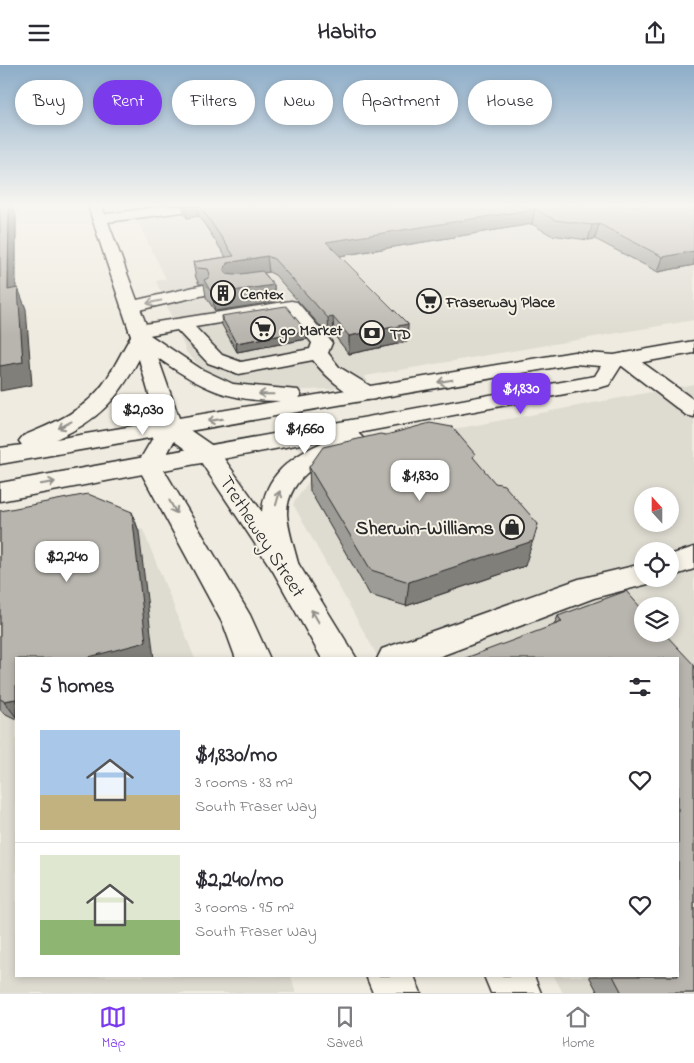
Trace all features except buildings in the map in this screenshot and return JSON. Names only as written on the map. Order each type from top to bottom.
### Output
[{"type":"main road","points":[[110,249],[163,400],[170,427],[149,465]]},
{"type":"main road","points":[[246,350],[322,343],[278,290]]},
{"type":"main road","points":[[130,307],[178,297],[193,301],[206,295]]},
{"type":"main road","points":[[139,334],[182,324],[291,305]]},
{"type":"main road","points":[[270,309],[300,344],[332,371],[367,394]]},
{"type":"main road","points":[[226,316],[246,350]]},
{"type":"main road","points":[[182,324],[215,359],[239,368],[246,350]]},
{"type":"main road","points":[[139,334],[209,381],[226,389],[254,394],[367,394]]},
{"type":"main road","points":[[0,454],[61,428],[93,408],[104,398],[117,379],[139,334]]},
{"type":"main road","points":[[0,454],[574,358],[619,360],[694,347]]},
{"type":"main road","points":[[619,360],[694,410]]},
{"type":"main road","points":[[0,492],[602,381],[619,360]]},
{"type":"main road","points":[[283,563],[274,513],[278,493],[291,474],[315,455],[364,435],[394,420]]},
{"type":"main road","name":"Trethewey Street","points":[[170,427],[208,454],[283,563],[339,657]]},
{"type":"main road","points":[[149,465],[239,624],[252,657]]},
{"type":"main road","points":[[679,563],[694,558]]},
{"type":"main road","points":[[399,657],[590,587],[634,577]]},
{"type":"main road","points":[[390,977],[397,993]]},
{"type":"main road","points":[[508,977],[516,993]]},
{"type":"shaded area","name":"Fraserway Place","points":[[151,249],[694,249],[694,320],[365,376],[368,382],[332,389],[281,391],[239,386],[207,373],[187,353],[156,281],[166,279]]},
{"type":"shaded area","points":[[694,384],[694,993],[563,993],[555,977],[679,977],[679,657],[378,657],[293,504],[328,453]]},
{"type":"shaded area","points":[[95,511],[143,530],[194,657],[15,657],[15,977],[291,977],[296,993],[0,993],[0,531]]},
{"type":"place","name":"Centex","points":[[223,293]]},
{"type":"place","name":"Fraserway Place","points":[[429,301]]},
{"type":"place","name":"go Market","points":[[263,329]]},
{"type":"place","name":"TD","points":[[372,333]]},
{"type":"place","name":"Sherwin-Williams","points":[[512,527]]}]
